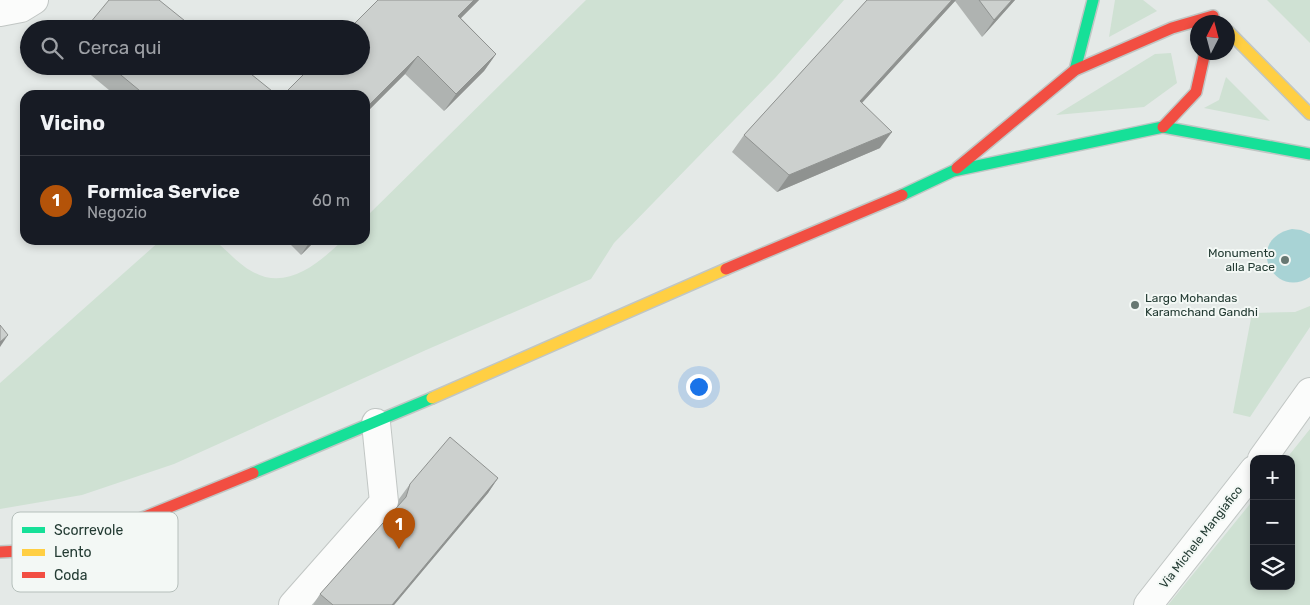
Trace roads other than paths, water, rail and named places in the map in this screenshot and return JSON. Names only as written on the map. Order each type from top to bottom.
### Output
[{"type":"main road","points":[[1075,70],[1093,0]]},
{"type":"main road","points":[[1201,6],[1209,15]]},
{"type":"main road","points":[[953,171],[1075,70],[1172,28],[1190,25]]},
{"type":"main road","points":[[1235,38],[1310,114]]},
{"type":"main road","points":[[1163,127],[1196,92],[1203,60]]},
{"type":"main road","points":[[157,512],[376,422],[846,217],[874,208],[953,171],[1163,127],[1310,154]]},
{"type":"street","points":[[0,12],[21,8],[34,0]]},
{"type":"street","points":[[1265,455],[1310,392]]},
{"type":"street","points":[[292,605],[384,502],[376,422]]},
{"type":"street","name":"Via Michele Mangiafico","points":[[1148,605],[1250,475]]},
{"type":"water","points":[[1292,229],[1310,234],[1310,277],[1297,282],[1285,281],[1276,275],[1269,266],[1267,255],[1269,245],[1277,235]]},
{"type":"place","name":"Monumento alla Pace","points":[[1285,260]]},
{"type":"place","name":"Largo Mohandas Karamchand Gandhi","points":[[1135,305]]},
{"type":"place","name":"Formica Service","points":[[399,549]]}]
